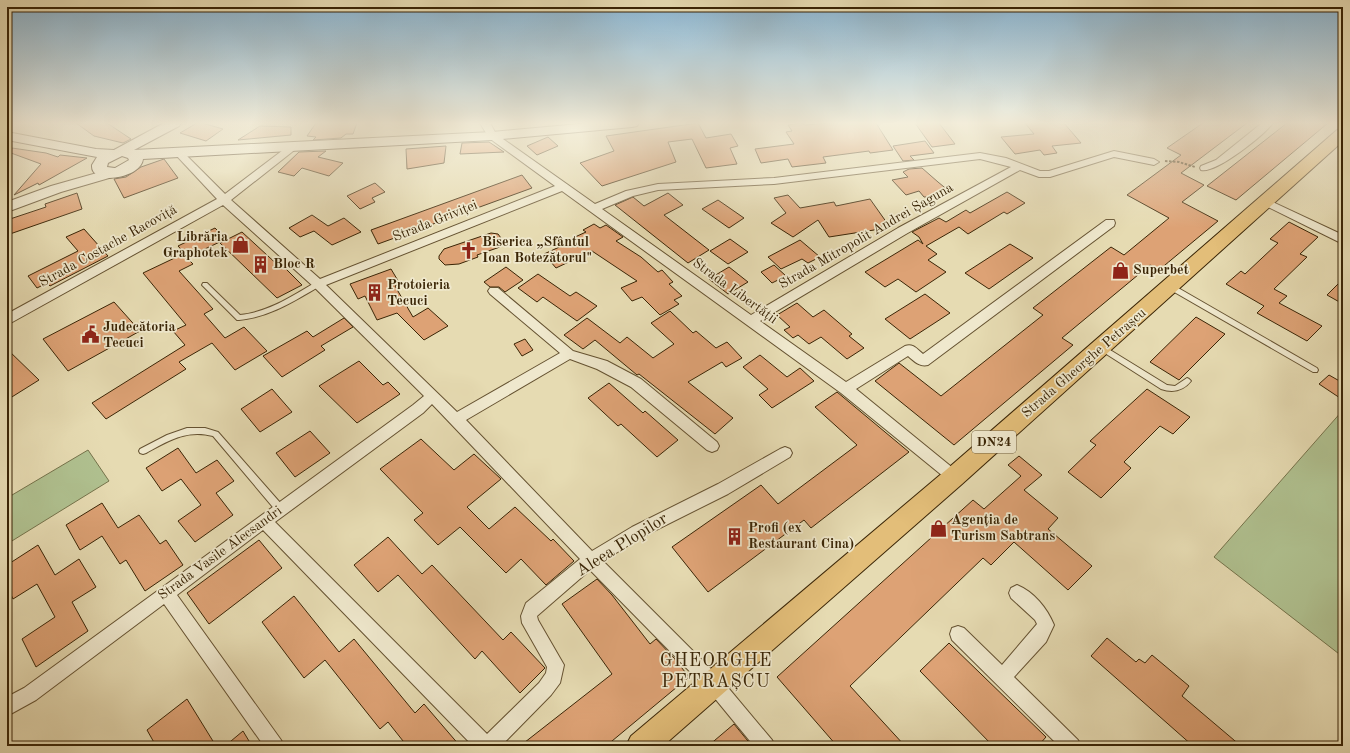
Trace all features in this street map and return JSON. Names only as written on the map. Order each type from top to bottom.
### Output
[{"type":"main road","points":[[81,158],[123,170],[130,158]]},
{"type":"main road","points":[[101,164],[117,158]]},
{"type":"main road","name":"Strada Gheorghe Petrașcu","points":[[641,746],[954,477],[1171,287],[1315,158]]},
{"type":"street","points":[[180,158],[224,200],[318,284],[456,419],[591,560],[714,684],[766,746]]},
{"type":"street","name":"Strada Costache Racoviță","points":[[7,320],[224,200],[278,158]]},
{"type":"street","name":"Strada Libertății","points":[[524,158],[846,389],[954,477]]},
{"type":"street","name":"Strada Mitropolit Andrei Șaguna","points":[[595,208],[630,193],[658,187],[782,180],[962,158]]},
{"type":"street","name":"Strada Mitropolit Andrei Șaguna","points":[[993,158],[1039,174],[1050,174],[1101,158]]},
{"type":"street","name":"Strada Mitropolit Andrei Șaguna","points":[[1135,158],[1154,162]]},
{"type":"street","points":[[1205,168],[1220,162],[1225,158]]},
{"type":"street","points":[[7,207],[56,189],[101,164]]},
{"type":"street","name":"Strada Mitropolit Andrei Șaguna","points":[[750,321],[902,232],[1018,167]]},
{"type":"street","name":"Strada Griviței","points":[[318,284],[564,186]]},
{"type":"street","points":[[1266,202],[1343,240]]},
{"type":"street","points":[[846,389],[909,349],[923,361],[1110,222]]},
{"type":"street","points":[[494,291],[569,354],[602,365],[636,383],[712,446]]},
{"type":"street","points":[[456,419],[569,354]]},
{"type":"street","name":"Strada Vasile Alecsandri","points":[[7,707],[30,694],[264,520],[418,409],[432,396]]},
{"type":"street","name":"Aleea Plopilor","points":[[487,746],[545,689],[554,677],[556,665],[530,623],[529,616],[532,609],[591,560],[637,532],[723,489],[785,453]]},
{"type":"street","points":[[264,520],[487,746]]},
{"type":"street","points":[[166,593],[275,746]]},
{"type":"street","points":[[1002,678],[1040,636],[1046,625],[1041,614],[1017,593]]},
{"type":"street","points":[[958,634],[1072,746]]},
{"type":"lane","points":[[204,285],[239,318],[244,318],[275,309],[318,284]]},
{"type":"lane","points":[[1171,287],[1315,370]]},
{"type":"lane","points":[[1102,347],[1164,388],[1174,390],[1180,388],[1187,381]]},
{"type":"lane","points":[[143,451],[173,435],[194,429],[215,434],[280,509]]},
{"type":"path","points":[[1154,162],[1179,162],[1205,168]]},
{"type":"green space","points":[[1343,410],[1343,657],[1214,557]]},
{"type":"green space","points":[[88,450],[109,481],[7,544],[7,498]]},
{"type":"building","points":[[25,158],[87,158],[39,185],[38,183],[14,195],[41,164]]},
{"type":"building","points":[[293,158],[323,158],[343,163],[329,176],[302,168],[294,176],[278,172]]},
{"type":"building","points":[[406,158],[445,158],[444,163],[407,169]]},
{"type":"building","points":[[594,158],[674,158],[676,162],[602,186],[580,163]]},
{"type":"building","points":[[701,158],[734,158],[737,164],[706,168]]},
{"type":"building","points":[[759,158],[824,158],[826,163],[792,167],[788,159],[761,163]]},
{"type":"building","points":[[901,158],[912,158],[914,160],[903,161]]},
{"type":"building","points":[[1177,158],[1201,158],[1181,173],[1204,185],[1182,202],[1218,221],[1159,270],[1150,265],[1062,338],[1073,345],[954,445],[875,381],[899,363],[941,396],[1043,315],[1033,308],[1111,247],[1124,255],[1169,218],[1127,195]]},
{"type":"building","points":[[1242,158],[1286,158],[1236,200],[1207,186]]},
{"type":"building","points":[[164,159],[178,178],[124,198],[114,179],[126,177],[141,167]]},
{"type":"building","points":[[922,168],[949,191],[928,197],[924,197],[919,191],[906,195],[892,180],[908,177],[903,172],[909,169]]},
{"type":"building","points":[[522,175],[532,188],[378,244],[371,230]]},
{"type":"building","points":[[375,183],[385,192],[372,198],[375,202],[360,209],[347,196]]},
{"type":"building","points":[[1007,192],[1025,203],[1007,214],[1004,212],[968,234],[959,227],[926,246],[937,254],[928,260],[946,272],[916,292],[898,279],[885,287],[865,272],[918,240],[923,244],[919,237],[912,232],[939,218],[946,222],[966,210],[970,213]]},
{"type":"building","points":[[77,193],[82,209],[7,235],[7,220],[46,207],[45,204]]},
{"type":"building","points":[[668,193],[683,205],[664,215],[709,250],[688,263],[615,205],[633,197],[644,206]]},
{"type":"building","points":[[788,195],[800,208],[834,202],[836,206],[870,199],[887,223],[874,230],[829,237],[818,220],[793,237],[771,223],[786,213],[774,198]]},
{"type":"building","points":[[718,200],[744,218],[729,228],[702,209]]},
{"type":"building","points":[[312,215],[328,226],[344,218],[361,232],[332,245],[314,231],[300,237],[289,228]]},
{"type":"building","points":[[1289,222],[1318,237],[1300,254],[1307,257],[1274,289],[1287,296],[1279,303],[1322,326],[1307,341],[1257,313],[1264,306],[1226,284],[1241,271],[1245,274],[1278,243],[1270,239]]},
{"type":"building","points":[[594,224],[600,228],[606,225],[623,237],[616,241],[641,257],[658,272],[662,270],[673,282],[669,284],[682,296],[674,300],[679,304],[660,315],[642,297],[632,301],[621,288],[637,281],[592,251],[556,268],[544,254],[566,244],[564,242],[586,232],[583,230]]},
{"type":"building","points":[[215,228],[226,239],[188,257],[178,246]]},
{"type":"building","points":[[84,229],[108,256],[50,286],[47,283],[37,288],[28,276],[78,251],[66,237]]},
{"type":"building","points":[[242,232],[281,268],[284,267],[302,285],[277,298],[220,243]]},
{"type":"building","name":"Biserica „Sfântul Ioan Botezătorul\"","points":[[491,233],[498,234],[504,242],[500,247],[477,255],[478,257],[459,264],[445,265],[439,259],[439,256],[444,249]]},
{"type":"building","points":[[730,239],[748,252],[728,264],[710,251]]},
{"type":"building","points":[[800,240],[820,257],[808,263],[802,259],[781,269],[768,257]]},
{"type":"building","points":[[1010,244],[1033,258],[989,289],[965,273]]},
{"type":"building","points":[[183,254],[193,264],[179,271],[213,309],[204,314],[225,338],[244,327],[267,351],[235,370],[212,343],[179,362],[186,369],[106,419],[92,403],[185,345],[173,331],[186,325],[143,273]]},
{"type":"building","points":[[774,265],[786,276],[772,283],[761,272]]},
{"type":"building","points":[[506,267],[523,280],[505,292],[499,287],[490,287],[484,282]]},
{"type":"building","points":[[729,267],[748,282],[728,294],[709,279]]},
{"type":"building","name":"Protoieria Tecuci","points":[[391,269],[400,284],[395,286],[413,317],[428,308],[448,326],[424,340],[397,313],[377,320],[365,296],[358,299],[350,284]]},
{"type":"building","points":[[538,274],[570,296],[576,292],[597,306],[577,321],[543,297],[537,302],[518,288]]},
{"type":"building","points":[[1343,279],[1343,304],[1327,295]]},
{"type":"building","points":[[925,294],[950,313],[910,339],[885,319]]},
{"type":"building","points":[[114,302],[140,331],[68,371],[43,339]]},
{"type":"building","points":[[797,303],[813,317],[824,310],[852,334],[849,336],[864,348],[847,359],[821,337],[809,344],[798,335],[793,338],[784,330],[790,327],[777,315]]},
{"type":"building","points":[[670,311],[693,333],[696,331],[716,348],[727,342],[742,358],[726,367],[722,362],[688,382],[733,418],[715,434],[639,374],[637,375],[595,340],[583,349],[564,335],[587,318],[620,343],[627,337],[653,358],[674,344],[651,323]]},
{"type":"building","points":[[1196,317],[1225,334],[1179,380],[1150,362]]},
{"type":"building","points":[[344,318],[353,327],[321,346],[325,350],[282,377],[263,356],[307,331],[313,337]]},
{"type":"building","points":[[525,339],[533,350],[522,356],[514,344]]},
{"type":"building","points":[[7,349],[39,380],[7,400]]},
{"type":"building","points":[[760,355],[787,377],[800,368],[814,381],[772,408],[759,395],[768,389],[743,367]]},
{"type":"building","points":[[359,361],[383,385],[388,382],[400,394],[357,423],[319,386]]},
{"type":"building","points":[[1329,375],[1343,383],[1343,400],[1319,384]]},
{"type":"building","points":[[609,383],[643,413],[645,411],[678,440],[657,457],[621,424],[618,426],[588,398]]},
{"type":"building","points":[[272,389],[292,412],[260,432],[241,409]]},
{"type":"building","points":[[1147,389],[1190,417],[1173,434],[1160,426],[1124,462],[1131,468],[1101,498],[1068,472],[1096,445],[1090,441]]},
{"type":"building","points":[[837,392],[909,452],[811,528],[804,520],[708,592],[672,547],[761,485],[778,504],[857,445],[815,407]]},
{"type":"building","points":[[310,431],[330,453],[295,477],[276,453]]},
{"type":"building","points":[[421,439],[454,470],[474,454],[501,479],[467,507],[489,529],[515,507],[551,541],[553,539],[574,561],[546,585],[521,559],[506,573],[460,527],[438,545],[414,520],[423,513],[380,469]]},
{"type":"building","points":[[178,448],[196,473],[217,460],[234,481],[216,493],[233,515],[195,542],[178,521],[201,505],[181,479],[162,491],[146,468]]},
{"type":"building","points":[[1019,456],[1042,475],[1024,490],[1058,518],[1048,529],[1092,566],[1068,590],[1014,542],[991,565],[983,558],[850,686],[905,746],[837,746],[777,677],[973,500],[984,509],[1021,476],[1008,465]]},
{"type":"building","points":[[102,503],[118,528],[139,515],[160,544],[166,540],[183,565],[145,591],[126,560],[120,564],[102,536],[80,550],[66,525]]},
{"type":"building","points":[[388,537],[422,574],[432,565],[503,640],[511,632],[545,668],[520,693],[482,651],[475,659],[398,575],[378,592],[354,565]]},
{"type":"building","points":[[259,540],[282,568],[209,624],[187,593]]},
{"type":"building","points":[[38,545],[55,575],[79,559],[96,587],[72,602],[88,631],[36,667],[22,639],[55,617],[37,584],[13,599],[7,586],[7,565]]},
{"type":"building","points":[[597,579],[612,595],[650,644],[656,639],[689,677],[606,746],[520,746],[612,674],[562,604]]},
{"type":"building","points":[[294,596],[339,652],[354,639],[415,713],[424,704],[460,746],[407,746],[388,722],[380,729],[325,660],[304,678],[262,622]]},
{"type":"building","points":[[1107,638],[1136,662],[1139,659],[1145,663],[1152,655],[1189,686],[1182,696],[1241,746],[1193,746],[1091,656]]},
{"type":"building","points":[[949,643],[1046,737],[1038,746],[993,746],[920,671]]},
{"type":"building","points":[[187,699],[216,746],[156,746],[147,730]]},
{"type":"building","points":[[734,724],[752,746],[708,746]]},
{"type":"building","points":[[243,731],[252,746],[225,746]]},
{"type":"place","name":"Librăria Graphotek","points":[[241,245]]},
{"type":"place","name":"Biserica „Sfântul Ioan Botezătorul\"","points":[[469,250]]},
{"type":"place","name":"Bloc R","points":[[260,264]]},
{"type":"place","name":"Superbet","points":[[1120,270]]},
{"type":"place","name":"Protoieria Tecuci","points":[[374,293]]},
{"type":"place","name":"Judecătoria Tecuci","points":[[90,335]]},
{"type":"place","name":"Agenția de Turism Sabtrans","points":[[938,528]]},
{"type":"place","name":"Profi (ex Restaurant Cina)","points":[[735,536]]},
{"type":"district","name":"GHEORGHE PETRAȘCU","points":[[716,671]]}]
